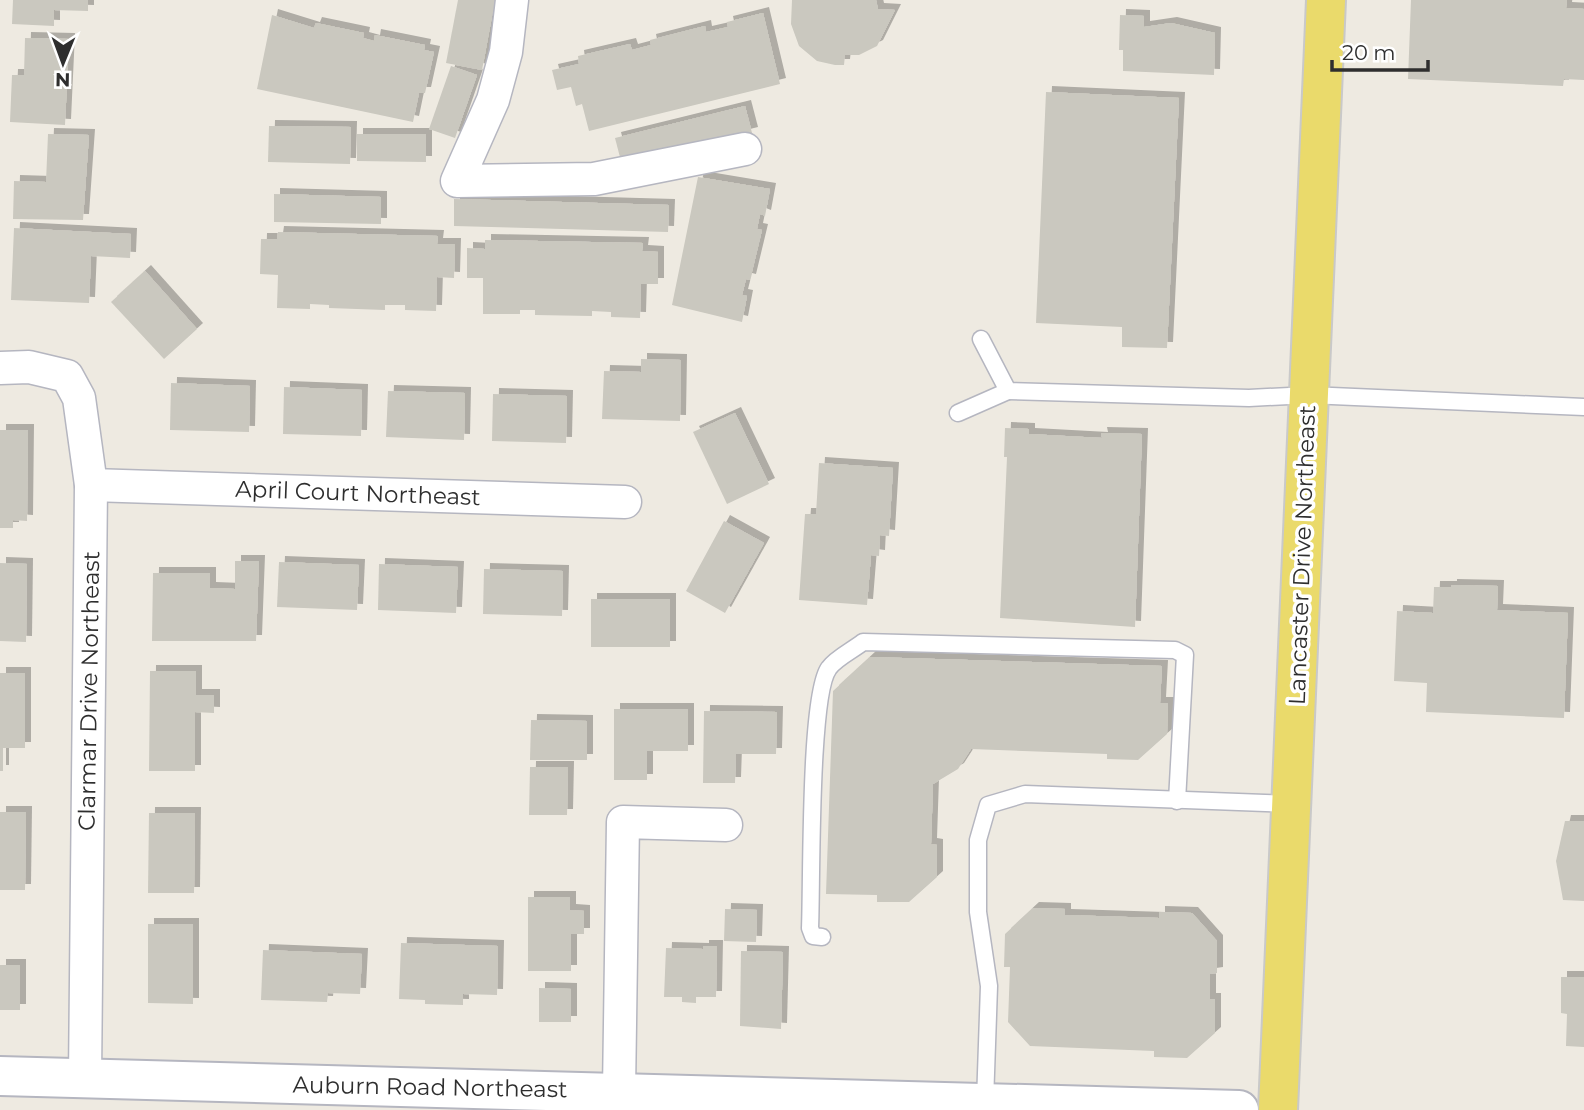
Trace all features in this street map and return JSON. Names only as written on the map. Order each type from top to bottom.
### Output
[{"type":"main road","name":"Lancaster Drive Northeast","points":[[1278,1110],[1326,0]]},
{"type":"street","points":[[512,0],[506,52],[493,100],[457,181],[594,179],[745,149]]},
{"type":"street","name":"Clarmar Drive Northeast","points":[[0,368],[29,367],[67,376],[79,398],[91,485],[85,1078]]},
{"type":"street","name":"April Court Northeast","points":[[91,485],[625,502]]},
{"type":"street","points":[[619,1091],[623,822],[726,825]]},
{"type":"street","name":"Auburn Road Northeast","points":[[0,1076],[85,1078],[405,1098],[619,1091],[693,1102],[1238,1110]]},
{"type":"lane","points":[[981,339],[1008,391]]},
{"type":"lane","points":[[958,413],[1008,391],[1249,398],[1309,395],[1584,407]]},
{"type":"lane","points":[[822,937],[813,936],[810,928],[816,729],[821,683],[829,667],[863,642],[1175,650],[1185,655],[1177,801]]},
{"type":"lane","points":[[973,1105],[989,986],[978,912],[978,840],[988,806],[1025,794],[1291,804]]},
{"type":"building","points":[[13,0],[88,0],[88,11],[54,10],[54,26],[12,24]]},
{"type":"building","points":[[458,0],[495,0],[482,70],[446,63]]},
{"type":"building","points":[[792,0],[876,0],[878,9],[895,10],[877,46],[859,55],[845,55],[844,65],[835,65],[817,61],[799,46],[791,24]]},
{"type":"building","points":[[1411,0],[1567,0],[1566,8],[1584,9],[1584,80],[1564,79],[1563,86],[1408,79]]},
{"type":"building","points":[[763,13],[780,84],[589,131],[582,104],[576,106],[571,87],[557,90],[552,70],[579,64],[578,56],[630,44],[632,50],[651,45],[650,40],[705,26],[706,32],[728,27],[727,22]]},
{"type":"building","points":[[272,15],[314,28],[316,23],[364,33],[363,38],[374,41],[375,35],[425,45],[424,50],[434,52],[425,93],[419,93],[413,122],[257,89]]},
{"type":"building","points":[[1120,15],[1144,16],[1144,27],[1171,23],[1215,33],[1214,75],[1123,71],[1123,50],[1119,50]]},
{"type":"building","points":[[25,38],[69,39],[65,125],[10,122],[12,75],[24,75]]},
{"type":"building","points":[[451,66],[477,75],[455,138],[429,129]]},
{"type":"building","points":[[1046,92],[1179,98],[1167,348],[1122,347],[1122,327],[1036,323]]},
{"type":"building","points":[[745,106],[752,133],[622,165],[615,138]]},
{"type":"building","points":[[269,126],[351,127],[350,164],[268,162]]},
{"type":"building","points":[[48,134],[89,135],[83,220],[13,219],[14,181],[46,182]]},
{"type":"building","points":[[357,134],[426,134],[426,162],[357,161]]},
{"type":"building","points":[[698,177],[770,189],[765,216],[760,214],[757,229],[762,230],[750,280],[746,279],[742,295],[747,296],[742,322],[672,305]]},
{"type":"building","points":[[274,194],[381,197],[381,224],[274,222]]},
{"type":"building","points":[[454,199],[669,205],[668,232],[454,226]]},
{"type":"building","points":[[14,228],[131,234],[130,258],[91,256],[89,303],[11,300]]},
{"type":"building","points":[[278,232],[438,236],[437,244],[455,244],[454,278],[437,277],[436,311],[405,310],[405,305],[385,305],[385,310],[329,308],[329,305],[310,304],[310,309],[277,308],[278,275],[260,274],[261,239],[277,239]]},
{"type":"building","points":[[485,240],[643,243],[642,251],[658,252],[658,284],[641,284],[640,318],[611,317],[611,312],[592,311],[592,316],[535,315],[535,310],[520,310],[520,314],[483,314],[483,278],[467,278],[467,248],[485,249]]},
{"type":"building","points":[[145,271],[197,329],[164,359],[111,302]]},
{"type":"building","points":[[641,359],[681,360],[680,421],[602,419],[604,371],[641,372]]},
{"type":"building","points":[[171,383],[250,386],[249,432],[170,430]]},
{"type":"building","points":[[284,387],[362,390],[361,436],[283,434]]},
{"type":"building","points":[[388,391],[465,393],[464,440],[386,437]]},
{"type":"building","points":[[493,394],[567,396],[566,443],[492,441]]},
{"type":"building","points":[[735,413],[769,484],[727,504],[693,432]]},
{"type":"building","points":[[1005,428],[1029,429],[1029,434],[1102,438],[1101,433],[1142,434],[1135,627],[1000,618],[1007,457],[1004,457]]},
{"type":"building","points":[[0,430],[28,430],[27,521],[13,520],[13,528],[0,528]]},
{"type":"building","points":[[819,463],[893,468],[889,536],[880,535],[879,556],[871,555],[867,605],[799,600],[805,514],[816,514]]},
{"type":"building","points":[[724,521],[764,543],[725,613],[686,591]]},
{"type":"building","points":[[235,561],[259,561],[256,641],[152,641],[153,573],[210,573],[210,588],[235,589]]},
{"type":"building","points":[[279,562],[359,565],[357,610],[277,607]]},
{"type":"building","points":[[0,563],[27,564],[26,642],[0,641]]},
{"type":"building","points":[[379,564],[458,567],[456,613],[378,610]]},
{"type":"building","points":[[484,569],[563,571],[562,616],[483,614]]},
{"type":"building","points":[[1498,586],[1497,610],[1568,613],[1564,718],[1426,712],[1427,683],[1394,681],[1397,611],[1433,613],[1434,587]]},
{"type":"building","points":[[591,599],[670,599],[670,647],[591,647]]},
{"type":"building","points":[[870,657],[1162,666],[1160,703],[1168,703],[1167,734],[1138,760],[1107,759],[1107,754],[971,749],[958,769],[933,784],[931,844],[937,845],[937,877],[909,902],[877,902],[877,895],[826,894],[833,691]]},
{"type":"building","points":[[150,671],[196,671],[196,695],[214,695],[214,713],[195,712],[195,771],[149,771]]},
{"type":"building","points":[[0,673],[25,673],[25,748],[3,748],[3,771],[0,771]]},
{"type":"building","points":[[614,709],[688,709],[688,751],[647,751],[647,780],[614,780]]},
{"type":"building","points":[[704,711],[777,712],[776,754],[736,754],[735,783],[703,783]]},
{"type":"building","points":[[531,720],[587,721],[587,760],[530,760]]},
{"type":"building","points":[[530,767],[568,767],[567,815],[529,815]]},
{"type":"building","points":[[0,812],[26,812],[25,890],[0,890]]},
{"type":"building","points":[[149,813],[195,813],[194,893],[148,893]]},
{"type":"building","points":[[1565,821],[1584,821],[1584,901],[1563,900],[1556,861]]},
{"type":"building","points":[[528,897],[570,897],[570,910],[584,911],[584,934],[571,934],[571,971],[528,971]]},
{"type":"building","points":[[1033,908],[1065,909],[1065,915],[1159,918],[1159,912],[1192,913],[1217,941],[1217,973],[1210,974],[1210,999],[1215,999],[1215,1033],[1187,1058],[1154,1057],[1154,1051],[1030,1046],[1008,1022],[1010,967],[1004,967],[1005,934]]},
{"type":"building","points":[[725,909],[757,910],[756,942],[724,941]]},
{"type":"building","points":[[148,924],[193,924],[193,1004],[148,1003]]},
{"type":"building","points":[[401,943],[498,946],[497,995],[463,994],[463,1005],[425,1004],[425,1000],[399,999]]},
{"type":"building","points":[[703,946],[717,946],[716,997],[696,997],[696,1003],[682,1002],[682,997],[664,997],[666,948],[703,949]]},
{"type":"building","points":[[263,950],[362,954],[360,994],[328,993],[327,1002],[261,1000]]},
{"type":"building","points":[[741,951],[783,952],[781,1029],[740,1026]]},
{"type":"building","points":[[0,965],[20,965],[20,1010],[0,1010]]},
{"type":"building","points":[[1561,977],[1584,977],[1584,1047],[1566,1046],[1567,1014],[1561,1013]]},
{"type":"building","points":[[539,988],[571,989],[571,1022],[539,1022]]}]
